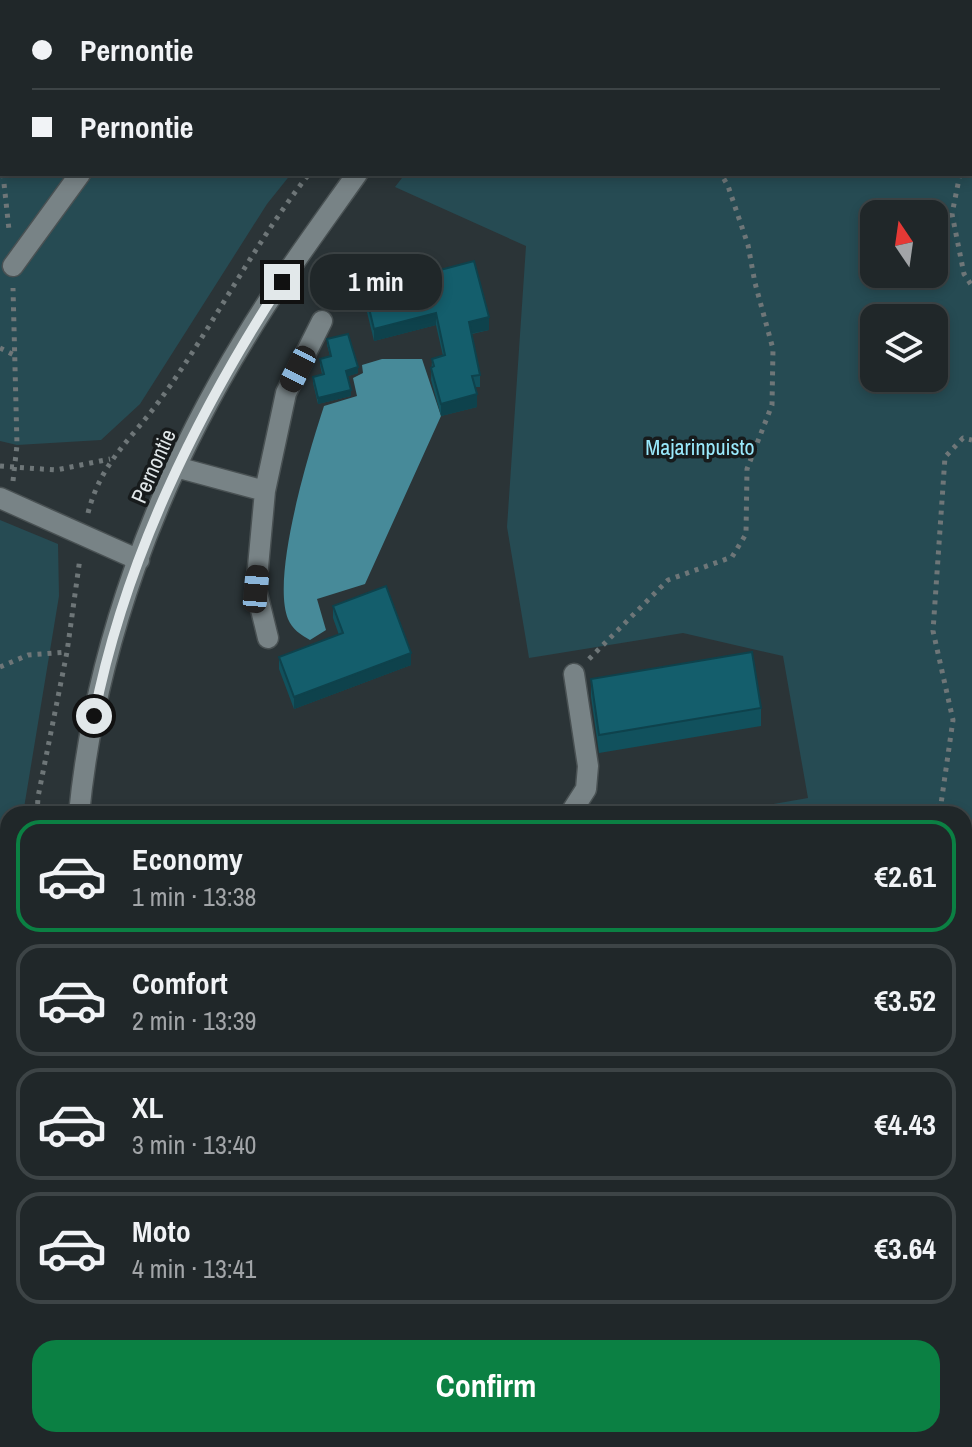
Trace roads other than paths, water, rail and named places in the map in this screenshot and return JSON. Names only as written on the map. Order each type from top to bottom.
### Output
[{"type":"street","points":[[13,266],[79,176]]},
{"type":"street","name":"Pernontie","points":[[80,806],[84,765],[99,691],[119,619],[176,467],[243,341],[355,176]]},
{"type":"street","points":[[268,638],[256,589],[265,491],[286,393],[322,321]]},
{"type":"street","points":[[176,467],[265,491]]},
{"type":"street","points":[[5,500],[139,560]]},
{"type":"street","points":[[574,674],[588,766],[586,789],[575,806]]},
{"type":"park label","name":"Majarinpuisto","points":[[700,447]]}]
